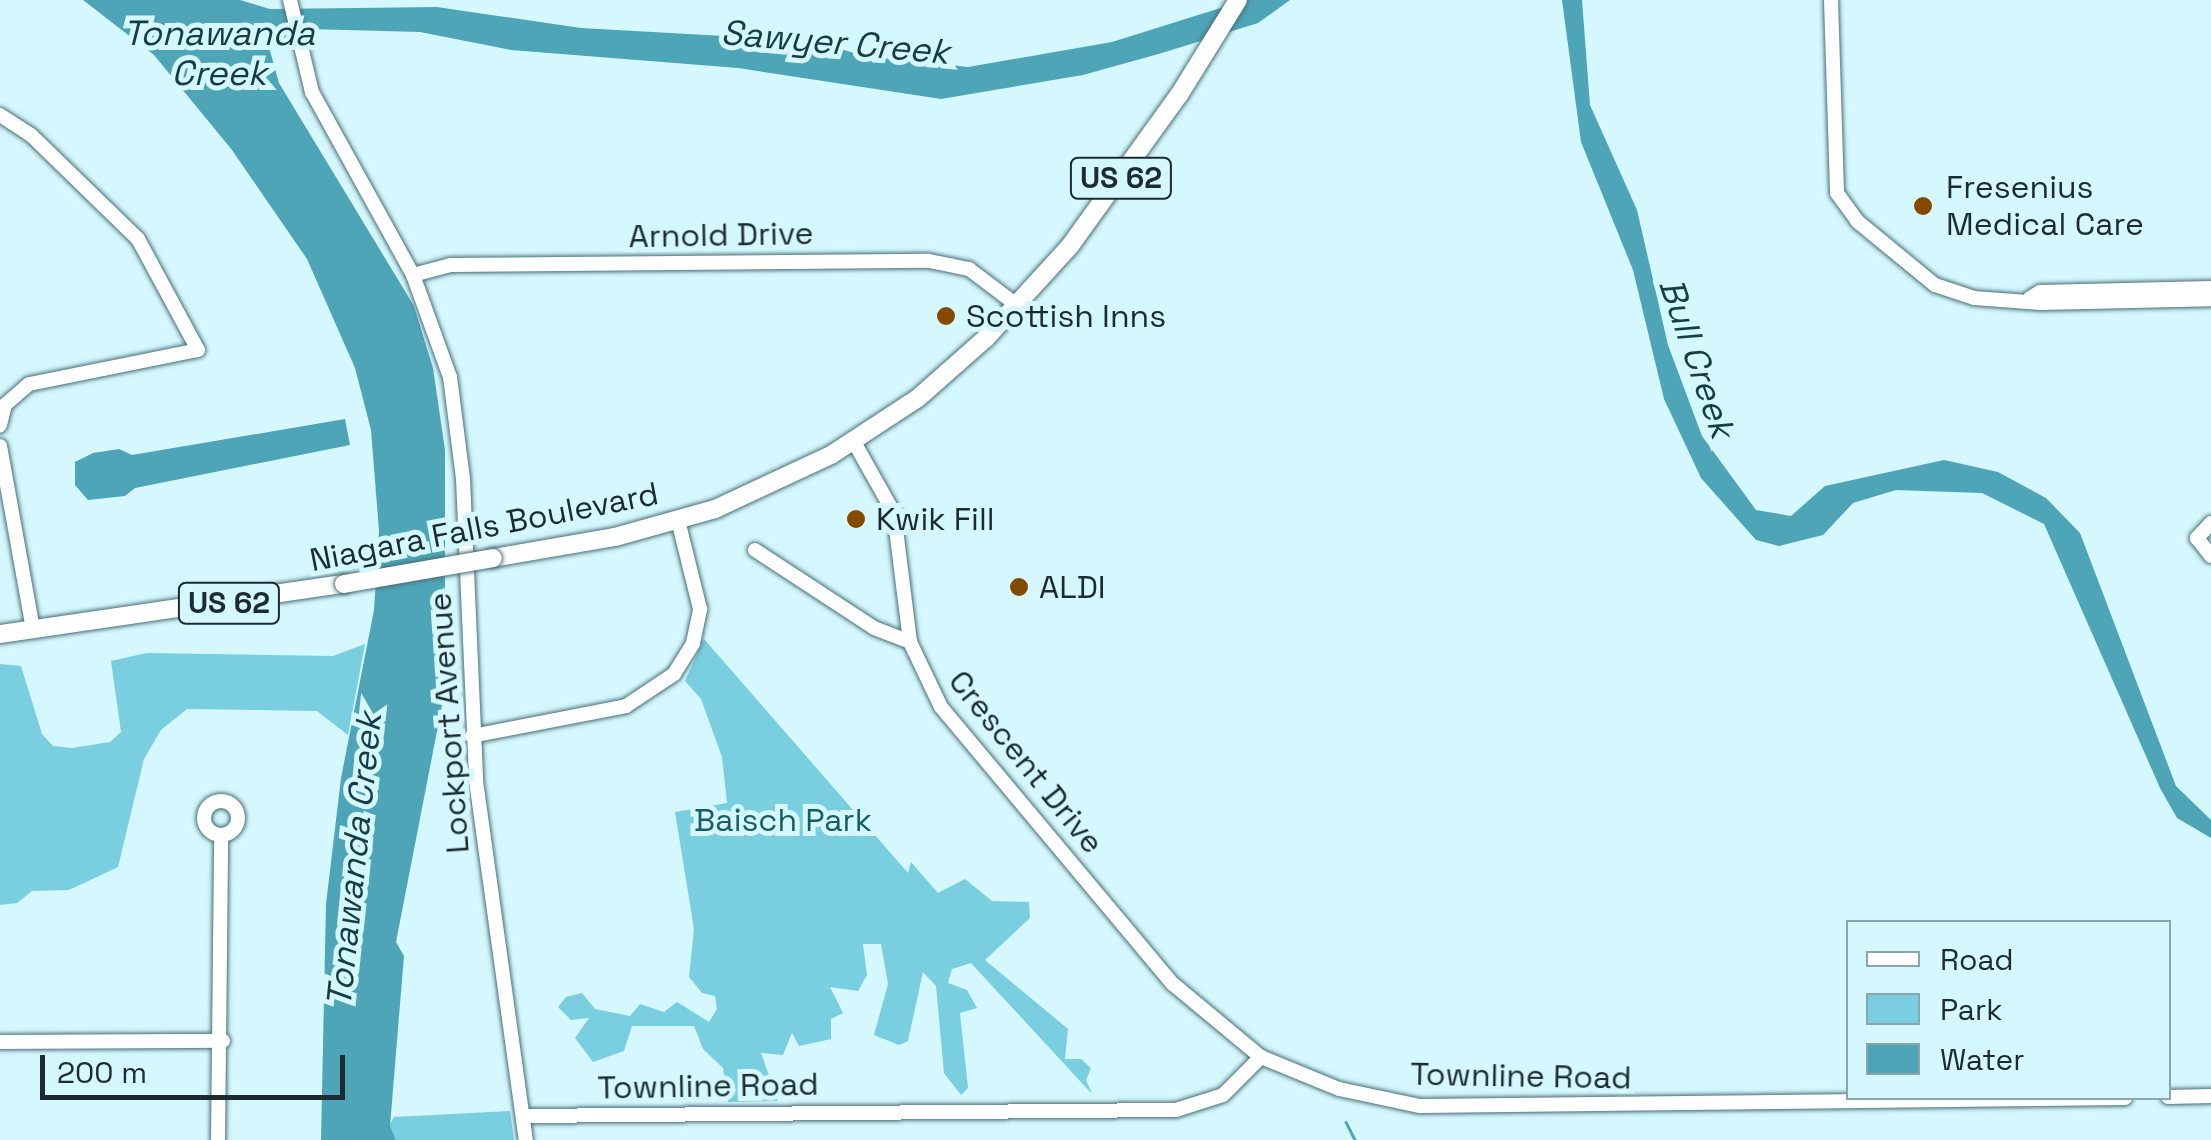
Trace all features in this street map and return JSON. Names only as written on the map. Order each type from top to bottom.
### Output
[{"type":"main road","name":"Niagara Falls Boulevard","points":[[0,634],[344,584],[678,520],[760,490],[854,442],[942,378],[1018,306],[1116,185],[1238,0]]},
{"type":"street","points":[[1832,0],[1833,181],[1842,204],[1946,292],[2030,298],[2041,303],[2211,299]]},
{"type":"street","name":"Lockport Avenue","points":[[290,1],[296,41],[317,104],[413,275],[444,356],[458,422],[472,736],[526,1140]]},
{"type":"street","points":[[0,116],[31,135],[138,239],[198,350],[29,384],[6,405],[0,424]]},
{"type":"street","name":"Arnold Drive","points":[[413,275],[450,265],[929,261],[969,268],[1018,306]]},
{"type":"street","points":[[2030,298],[2040,292],[2211,288]]},
{"type":"street","name":"Crescent Drive","points":[[854,442],[897,525],[910,642],[941,706],[1190,1001],[1261,1056]]},
{"type":"street","points":[[0,446],[33,630]]},
{"type":"street","points":[[472,736],[626,706],[674,674],[692,643],[700,599],[678,520]]},
{"type":"street","points":[[2211,524],[2197,538],[2211,556]]},
{"type":"street","points":[[755,550],[874,628],[910,642]]},
{"type":"street","points":[[218,1140],[223,1041],[221,835]]},
{"type":"street","points":[[0,1042],[223,1041]]},
{"type":"street","name":"Townline Road","points":[[523,1116],[1176,1110],[1223,1095],[1261,1056],[1339,1090],[1420,1106],[1950,1100]]},
{"type":"street","points":[[2171,1096],[2211,1096]]},
{"type":"green space","name":"Baisch Park","points":[[704,639],[908,873],[911,862],[938,893],[965,879],[992,901],[1029,902],[1030,918],[985,960],[1068,1029],[1065,1059],[1081,1059],[1091,1068],[1086,1080],[1092,1094],[971,963],[952,969],[948,983],[967,990],[977,1008],[960,1013],[968,1088],[961,1095],[944,1073],[936,986],[923,972],[908,1041],[899,1045],[874,1035],[888,984],[881,944],[863,944],[867,975],[858,991],[830,987],[843,1013],[831,1019],[831,1039],[799,1046],[792,1033],[783,1055],[761,1053],[778,1101],[728,1102],[723,1068],[703,1049],[694,1026],[632,1026],[624,1051],[593,1062],[575,1038],[589,1018],[571,1020],[558,1007],[566,997],[582,993],[595,1009],[630,1016],[640,1004],[664,1012],[677,1002],[709,1022],[717,1009],[715,996],[702,993],[689,977],[694,929],[675,812],[727,803],[722,757],[701,699],[685,681]]},
{"type":"green space","points":[[365,644],[348,735],[317,711],[187,709],[161,730],[144,759],[118,867],[69,890],[32,891],[17,903],[0,905],[0,664],[21,666],[42,734],[53,746],[72,748],[110,742],[121,732],[111,661],[147,653],[333,656]]},
{"type":"green space","points":[[510,1111],[514,1140],[396,1140],[389,1126],[394,1117]]},
{"type":"water","name":"Tonawanda Creek","points":[[83,0],[240,0],[270,9],[437,7],[581,28],[814,41],[864,56],[968,67],[1112,42],[1246,0],[1290,0],[1258,23],[1162,53],[1083,75],[941,99],[738,68],[511,50],[420,32],[307,29],[269,47],[279,83],[414,306],[433,368],[445,450],[445,690],[396,942],[404,956],[390,1126],[396,1140],[321,1140],[326,904],[341,778],[374,610],[379,531],[371,430],[355,368],[307,259],[232,150],[154,55]]},
{"type":"water","points":[[1562,0],[1582,0],[1590,105],[1637,210],[1668,345],[1702,436],[1756,510],[1791,516],[1825,486],[1944,460],[1998,472],[2046,498],[2080,533],[2176,786],[2211,820],[2211,838],[2177,818],[2160,788],[2044,524],[1982,493],[1896,490],[1853,503],[1823,535],[1779,546],[1756,540],[1701,478],[1664,399],[1633,270],[1581,142]]},
{"type":"water","points":[[345,419],[350,445],[135,488],[125,496],[88,500],[75,485],[75,462],[93,453],[119,449],[132,455]]},
{"type":"waterway","points":[[1346,1122],[1355,1140]]},
{"type":"place","name":"Fresenius Medical Care","points":[[1923,206]]},
{"type":"place","name":"Scottish Inns","points":[[946,316]]},
{"type":"place","name":"Kwik Fill","points":[[856,519]]},
{"type":"place","name":"ALDI","points":[[1019,587]]},
{"type":"water label","name":"Sawyer Creek","points":[[835,42]]},
{"type":"water label","name":"Bull Creek","points":[[1697,358]]}]
